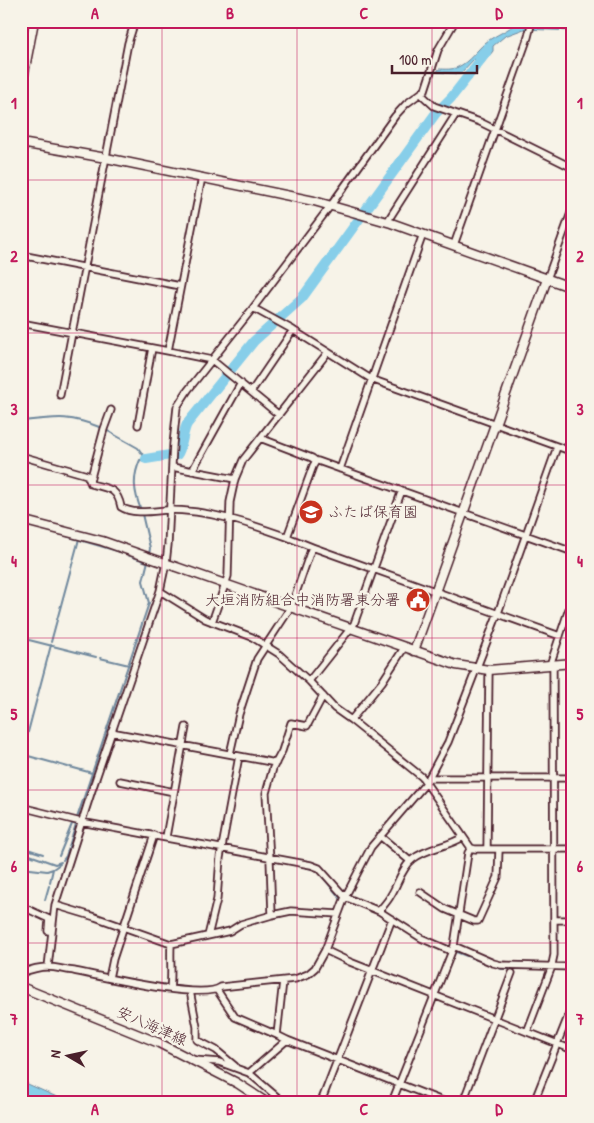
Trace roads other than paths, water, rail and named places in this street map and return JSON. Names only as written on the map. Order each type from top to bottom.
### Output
[{"type":"street","points":[[21,89],[34,21]]},
{"type":"street","points":[[60,396],[128,44],[135,21]]},
{"type":"street","points":[[48,967],[55,906],[111,732],[160,592],[166,563],[176,407],[331,205],[395,116],[406,104],[425,90],[438,50],[455,21]]},
{"type":"street","points":[[454,245],[529,35],[532,21]]},
{"type":"street","points":[[421,94],[434,106],[495,129],[573,168]]},
{"type":"street","points":[[387,222],[456,114]]},
{"type":"street","points":[[21,143],[202,177],[331,205],[423,234],[573,288]]},
{"type":"street","points":[[168,351],[202,177]]},
{"type":"street","points":[[414,651],[573,207]]},
{"type":"street","points":[[340,469],[423,234]]},
{"type":"street","points":[[21,255],[180,286]]},
{"type":"street","points":[[253,308],[293,330],[371,379],[573,452]]},
{"type":"street","points":[[21,323],[212,360],[279,415]]},
{"type":"street","points":[[251,392],[293,330]]},
{"type":"street","points":[[138,424],[152,348]]},
{"type":"street","points":[[212,622],[228,576],[230,502],[243,460],[328,352]]},
{"type":"street","points":[[192,471],[241,383]]},
{"type":"street","points":[[90,481],[111,410]]},
{"type":"street","points":[[260,438],[316,461],[573,552]]},
{"type":"street","points":[[21,973],[27,970],[48,967],[190,991],[217,990],[221,987],[295,979],[308,974],[315,968],[325,950],[345,897],[371,847],[428,780],[448,742],[498,613],[557,447]]},
{"type":"street","points":[[21,456],[87,475],[91,484],[116,492],[119,495],[121,507],[125,509],[141,512],[169,510],[229,517],[560,636]]},
{"type":"street","points":[[287,537],[312,466],[316,461]]},
{"type":"street","points":[[172,467],[236,479]]},
{"type":"street","points":[[310,681],[354,624],[402,490]]},
{"type":"street","points":[[21,520],[102,541],[456,665],[490,670],[573,663]]},
{"type":"street","points":[[230,754],[242,701],[257,659],[291,607],[312,547]]},
{"type":"street","points":[[160,592],[212,622],[252,637],[280,654],[310,681],[334,708],[428,780],[573,778]]},
{"type":"street","points":[[527,1032],[552,966],[554,955],[551,665],[573,597]]},
{"type":"street","points":[[351,720],[382,682],[404,648]]},
{"type":"street","points":[[487,849],[490,670]]},
{"type":"street","points":[[272,915],[266,793],[291,723],[307,726],[323,696]]},
{"type":"street","points":[[166,837],[186,727]]},
{"type":"street","points":[[111,732],[276,763]]},
{"type":"street","points":[[208,936],[217,898],[222,848],[239,756]]},
{"type":"street","points":[[428,780],[471,848],[573,849]]},
{"type":"street","points":[[120,781],[174,792]]},
{"type":"street","points":[[21,807],[81,822],[270,857],[319,868],[345,897],[379,910],[422,938],[501,965],[573,967]]},
{"type":"street","points":[[109,978],[113,959],[154,835]]},
{"type":"street","points":[[380,836],[410,861]]},
{"type":"street","points":[[379,910],[390,898],[410,861],[427,850],[463,837]]},
{"type":"street","points":[[392,1102],[452,949],[467,861],[471,848]]},
{"type":"street","points":[[420,892],[445,909],[478,921],[498,877],[499,849]]},
{"type":"street","points":[[21,906],[49,919],[48,934],[51,937]]},
{"type":"street","points":[[55,906],[124,926],[171,944],[230,932],[241,924],[291,911],[338,914]]},
{"type":"street","points":[[320,1102],[392,919]]},
{"type":"street","points":[[554,920],[573,920]]},
{"type":"street","points":[[170,989],[172,975],[170,964],[171,944]]},
{"type":"street","points":[[325,950],[433,996],[573,1050]]},
{"type":"street","points":[[463,1102],[512,973]]},
{"type":"street","points":[[277,1034],[284,981]]},
{"type":"street","name":"安八海津線","points":[[21,987],[159,1042],[237,1083],[266,1102]]},
{"type":"street","points":[[217,990],[235,1017],[287,1040],[445,1102]]},
{"type":"street","points":[[190,991],[197,1027],[197,1040],[216,1050],[222,1057],[246,1072],[283,1102]]},
{"type":"street","points":[[534,1102],[573,1004]]},
{"type":"street","points":[[246,1072],[287,1040]]},
{"type":"street","points":[[194,1060],[219,1062],[246,1072]]},
{"type":"water","points":[[518,21],[573,21],[573,31],[524,29],[505,36],[493,46],[493,51],[482,65],[474,59],[460,74],[437,72],[439,69],[453,69],[462,65],[485,43]]},
{"type":"water","points":[[21,1081],[68,1102],[21,1102]]},
{"type":"waterway","points":[[177,455],[187,424],[254,341],[302,298],[436,113],[451,98],[486,53]]},
{"type":"waterway","points":[[21,419],[24,421],[64,418],[102,428]]},
{"type":"waterway","points":[[106,430],[138,448],[146,459],[140,460],[135,479],[135,491],[141,510]]},
{"type":"waterway","points":[[146,459],[170,455]]},
{"type":"waterway","points":[[142,514],[150,548],[149,556]]},
{"type":"waterway","points":[[39,528],[124,553]]},
{"type":"waterway","points":[[51,642],[79,539]]},
{"type":"waterway","points":[[128,555],[147,562]]},
{"type":"waterway","points":[[63,860],[66,856],[149,603],[143,581],[148,561]]},
{"type":"waterway","points":[[21,638],[96,657]]},
{"type":"waterway","points":[[23,751],[51,645]]},
{"type":"waterway","points":[[100,658],[129,665]]},
{"type":"waterway","points":[[21,754],[68,767]]},
{"type":"waterway","points":[[70,767],[92,773]]},
{"type":"waterway","points":[[59,856],[72,824],[75,824]]},
{"type":"waterway","points":[[110,830],[117,832]]},
{"type":"waterway","points":[[21,847],[43,854]]},
{"type":"waterway","points":[[21,852],[55,864],[61,862]]},
{"type":"waterway","points":[[286,863],[317,870],[341,899]]},
{"type":"waterway","points":[[50,882],[53,869],[60,864]]},
{"type":"waterway","points":[[22,868],[47,871],[53,869]]},
{"type":"waterway","points":[[45,900],[49,886]]},
{"type":"waterway","points":[[456,952],[502,969],[548,969]]},
{"type":"place","name":"ふたば保育園","points":[[311,512]]},
{"type":"place","name":"大垣消防組合中消防署東分署","points":[[418,600]]}]
